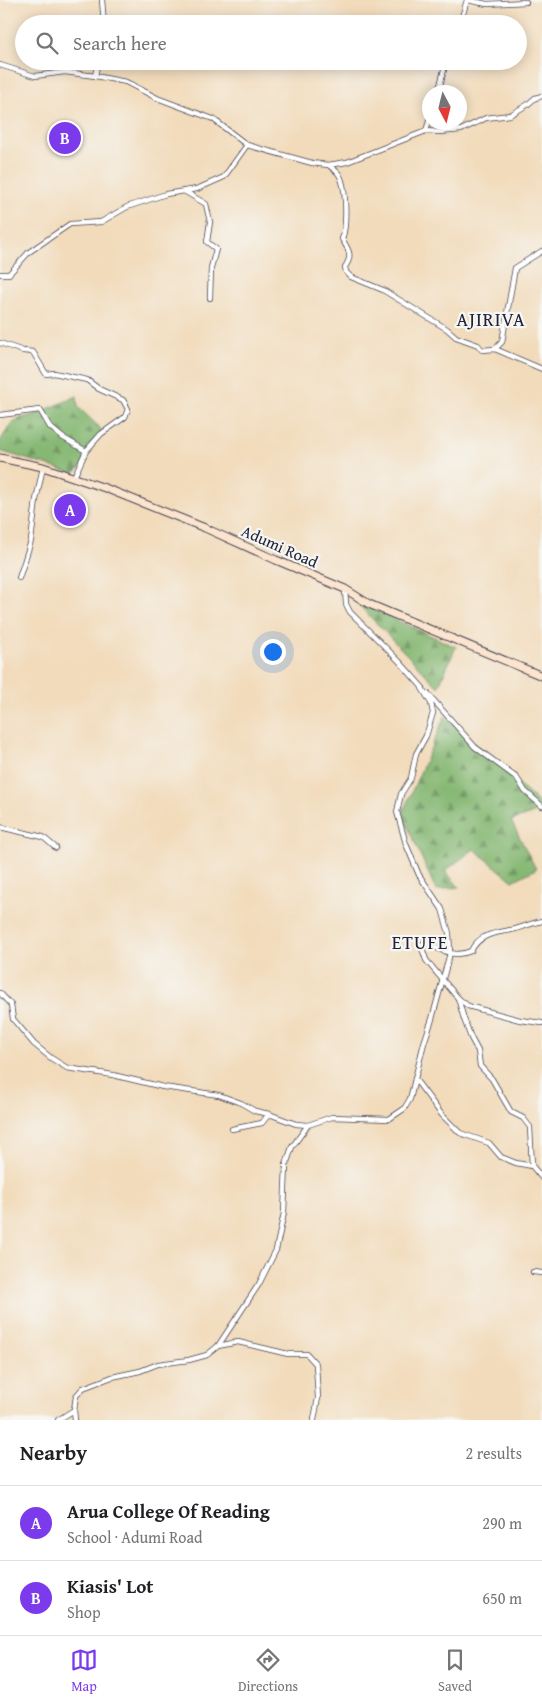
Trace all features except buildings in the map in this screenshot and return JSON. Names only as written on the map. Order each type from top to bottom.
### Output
[{"type":"main road","name":"Adumi Road","points":[[0,458],[43,467],[74,477],[205,528],[345,589],[370,604],[542,676]]},
{"type":"street","points":[[102,0],[103,15]]},
{"type":"street","points":[[463,15],[467,0],[487,4],[526,2]]},
{"type":"street","points":[[0,65],[15,70]]},
{"type":"street","points":[[15,70],[34,76],[65,72],[126,82],[157,98],[213,119],[247,145],[312,163],[328,165],[347,162],[426,131],[460,130],[486,118],[510,115],[535,98],[542,96]]},
{"type":"street","points":[[95,76],[96,70]]},
{"type":"street","points":[[440,85],[444,70]]},
{"type":"street","points":[[0,274],[9,274],[29,252],[70,224],[101,222],[127,208],[166,194],[197,189],[224,177],[247,145]]},
{"type":"street","points":[[328,165],[338,173],[342,181],[346,217],[345,231],[342,239],[351,256],[345,267],[346,272],[351,277],[384,290],[447,329],[456,337],[478,345],[482,350],[495,349],[542,369]]},
{"type":"street","points":[[184,191],[206,204],[210,222],[207,242],[216,249],[211,268],[210,298]]},
{"type":"street","points":[[495,349],[502,342],[515,268],[542,251]]},
{"type":"street","points":[[0,343],[33,352],[46,374],[54,373],[87,380],[98,389],[123,400],[128,410],[125,416],[101,434],[86,452],[74,477]]},
{"type":"street","points":[[0,415],[40,410],[50,427],[86,452]]},
{"type":"street","points":[[19,578],[31,541],[36,500],[43,467]]},
{"type":"street","points":[[345,589],[346,604],[350,612],[399,661],[475,747],[517,778],[525,791],[542,806]]},
{"type":"street","points":[[0,993],[11,1005],[13,1019],[34,1044],[67,1068],[219,1096],[255,1111],[308,1126],[332,1118],[389,1119],[404,1109],[410,1099],[450,954],[449,933],[442,909],[419,875],[406,844],[397,812],[401,794],[411,778],[416,754],[426,736],[433,713],[431,703],[422,688]]},
{"type":"street","points":[[0,827],[43,837],[56,848]]},
{"type":"street","points":[[542,921],[531,922],[512,930],[485,935],[474,944],[471,951],[461,955],[450,954],[428,944],[424,943],[421,945],[426,960],[458,998],[468,1006],[520,1020],[542,1023]]},
{"type":"street","points":[[458,998],[471,1038],[478,1051],[480,1066],[492,1079],[511,1112],[523,1118],[530,1127],[532,1166],[542,1178]]},
{"type":"street","points":[[415,1079],[442,1115],[460,1133],[489,1143],[501,1157],[516,1163],[532,1166]]},
{"type":"street","points":[[232,1129],[262,1124],[269,1114]]},
{"type":"street","points":[[75,1420],[76,1396],[83,1388],[112,1377],[140,1371],[158,1364],[206,1356],[218,1346],[258,1284],[276,1250],[284,1213],[286,1165],[292,1147],[308,1126]]},
{"type":"street","points":[[533,1272],[542,1273]]},
{"type":"street","points":[[218,1346],[238,1342],[288,1354],[307,1354],[316,1364],[318,1398],[314,1420]]},
{"type":"street","points":[[58,1420],[74,1410]]},
{"type":"green space","points":[[77,396],[78,407],[102,430],[101,436],[88,446],[79,469],[72,473],[0,451],[0,442],[9,426],[19,419],[37,414]]},
{"type":"green space","points":[[356,602],[456,647],[438,687]]},
{"type":"green space","points":[[445,716],[542,806],[542,810],[511,821],[536,869],[513,881],[474,849],[445,871],[459,887],[436,890],[402,814]]},
{"type":"place","name":"Kiasis' Lot","points":[[65,138]]},
{"type":"place","name":"Arua College Of Reading","points":[[70,510]]},
{"type":"district","name":"AJIRIVA","points":[[491,319]]},
{"type":"district","name":"ETUFE","points":[[420,942]]}]
